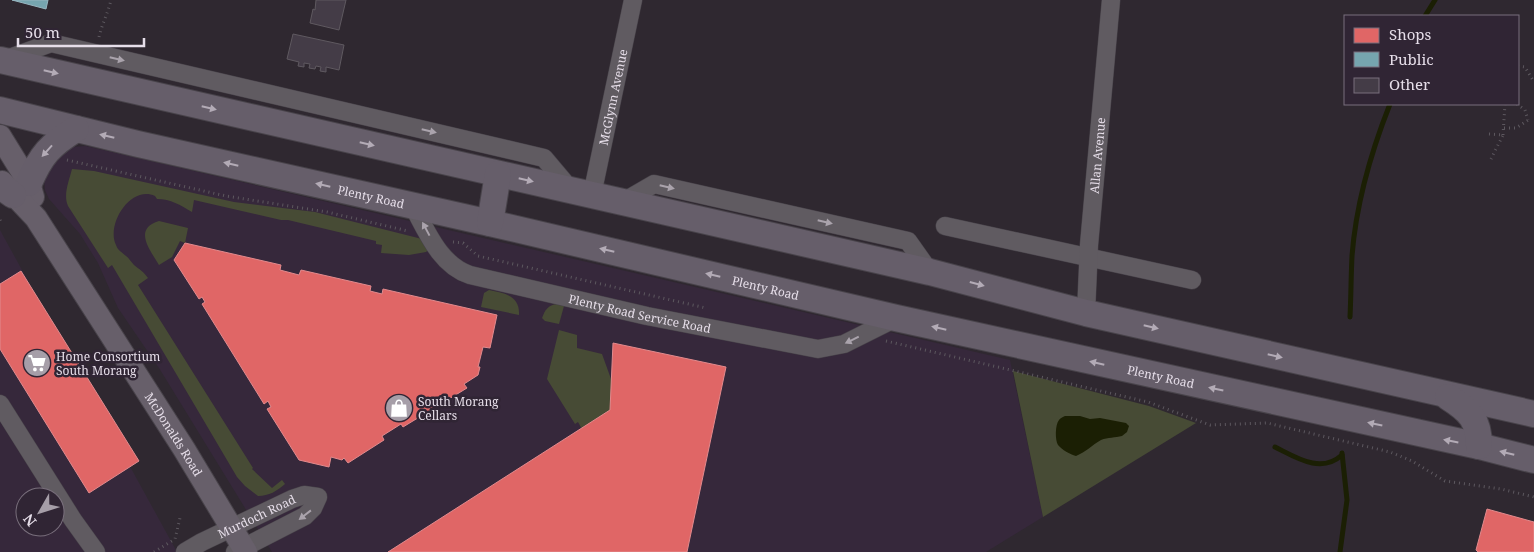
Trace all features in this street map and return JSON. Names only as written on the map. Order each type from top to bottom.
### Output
[{"type":"highway","points":[[2,60],[930,272],[1086,313],[1534,414]]},
{"type":"highway","name":"Plenty Road","points":[[0,110],[896,318],[1479,446],[1534,460]]},
{"type":"highway","points":[[10,186],[40,159],[46,151],[76,129]]},
{"type":"highway","points":[[490,223],[498,174]]},
{"type":"highway","points":[[1443,394],[1464,408],[1472,416],[1478,429],[1479,446]]},
{"type":"main road","name":"McDonalds Road","points":[[0,136],[10,186],[33,193],[36,218],[232,527],[242,551]]},
{"type":"street","name":"McGlynn Avenue","points":[[581,193],[632,0]]},
{"type":"street","name":"Allan Avenue","points":[[1086,313],[1111,0]]},
{"type":"street","points":[[2,60],[51,43],[544,158],[581,193]]},
{"type":"street","points":[[287,98],[327,135]]},
{"type":"street","name":"Plenty Road Service Road","points":[[413,206],[442,247],[453,267],[460,272],[470,275],[647,316],[818,349],[844,344],[896,318]]},
{"type":"street","points":[[945,226],[1192,280]]},
{"type":"street","points":[[0,404],[73,520],[96,552]]},
{"type":"street","name":"Murdoch Road","points":[[185,552],[292,498],[304,495],[318,497],[313,508],[305,516],[242,551]]},
{"type":"path","points":[[99,38],[111,0]]},
{"type":"path","points":[[1519,66],[1525,67],[1534,82]]},
{"type":"path","points":[[1491,159],[1503,135],[1505,105]]},
{"type":"path","points":[[1504,128],[1516,128],[1529,120],[1525,110],[1518,105]]},
{"type":"path","points":[[1489,134],[1503,135]]},
{"type":"path","points":[[71,162],[226,196],[327,212],[411,231]]},
{"type":"path","points":[[442,247],[463,243],[478,256],[714,310]]},
{"type":"path","points":[[880,339],[1148,402],[1210,425],[1267,423],[1390,452],[1412,461],[1445,481],[1534,497]]},
{"type":"path","points":[[154,552],[175,539],[180,518]]},
{"type":"shaded area","points":[[86,146],[1010,360],[1043,517],[986,552],[272,552],[159,368],[118,308],[98,263],[80,234],[49,199],[45,190],[44,179],[49,164],[72,147]]},
{"type":"shaded area","points":[[72,169],[94,171],[234,202],[315,212],[422,239],[428,250],[426,252],[409,255],[381,253],[382,245],[376,244],[376,241],[194,200],[192,212],[175,203],[157,199],[155,196],[146,194],[137,196],[129,201],[122,209],[114,227],[117,247],[148,278],[138,285],[252,469],[272,488],[282,480],[285,484],[276,491],[258,496],[237,477],[112,265],[108,268],[68,206],[66,193]]},
{"type":"shaded area","points":[[159,221],[188,228],[185,243],[180,241],[172,257],[159,265],[148,247],[145,235],[146,229]]},
{"type":"shaded area","name":"Home Consortium South Morang","points":[[0,230],[177,552],[0,552]]},
{"type":"shaded area","points":[[489,290],[510,296],[517,304],[519,315],[481,307],[484,293]]},
{"type":"shaded area","points":[[551,305],[564,306],[559,324],[545,321],[542,318],[546,310]]},
{"type":"shaded area","points":[[559,330],[577,335],[577,348],[602,354],[615,390],[609,415],[583,431],[578,422],[575,424],[547,379]]},
{"type":"shaded area","points":[[1013,371],[1149,406],[1196,423],[1043,517]]},
{"type":"shaded area","points":[[1065,416],[1080,416],[1090,419],[1100,418],[1126,423],[1129,426],[1127,432],[1122,436],[1101,440],[1076,456],[1064,450],[1057,443],[1057,425],[1059,419]]},
{"type":"building: Shops","points":[[185,243],[281,265],[280,270],[299,275],[301,270],[371,286],[370,291],[382,294],[383,289],[497,315],[490,348],[483,347],[478,375],[464,384],[467,388],[403,427],[401,424],[382,436],[384,440],[348,463],[344,458],[342,460],[331,457],[329,467],[299,460],[267,409],[271,407],[268,401],[264,404],[202,304],[205,302],[202,297],[199,299],[174,260]]},
{"type":"building: Shops","points":[[21,271],[139,461],[89,493],[0,349],[0,284]]},
{"type":"building: Shops","points":[[613,343],[726,367],[687,552],[388,552],[610,410]]},
{"type":"building: Shops","points":[[1487,509],[1534,522],[1534,552],[1478,552],[1476,550]]},
{"type":"building: Public","points":[[12,0],[48,0],[46,9]]},
{"type":"building: Other","points":[[316,0],[346,0],[339,30],[310,23],[313,9],[315,10]]},
{"type":"building: Other","points":[[293,34],[344,45],[339,70],[326,67],[326,72],[320,71],[321,67],[309,68],[310,64],[304,63],[304,67],[298,66],[299,62],[287,59]]},
{"type":"waterway","points":[[1426,15],[1435,0]]},
{"type":"waterway","points":[[1350,317],[1352,256],[1357,217],[1371,159],[1390,105]]},
{"type":"waterway","points":[[1275,447],[1300,459],[1317,464],[1334,461],[1342,455]]},
{"type":"waterway","points":[[1340,552],[1347,500],[1342,453]]},
{"type":"place","name":"Home Consortium South Morang","points":[[37,363]]},
{"type":"place","name":"South Morang Cellars","points":[[399,408]]}]
